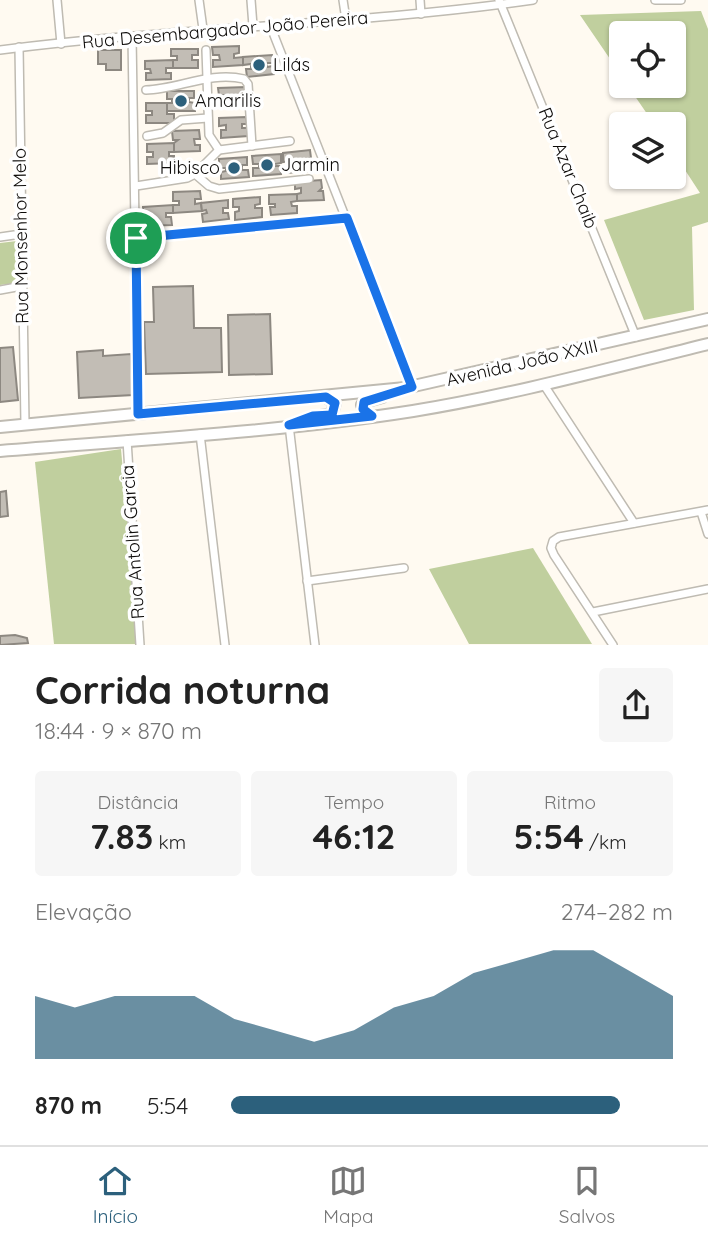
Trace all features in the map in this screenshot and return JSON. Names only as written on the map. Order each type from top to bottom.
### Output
[{"type":"main road","name":"Avenida João XXIII","points":[[0,427],[408,387],[708,319]]},
{"type":"main road","name":"Avenida João XXIII","points":[[0,451],[372,416],[463,402],[544,385],[708,344]]},
{"type":"main road","points":[[372,416],[363,409],[364,402],[408,387]]},
{"type":"main road","points":[[289,425],[313,416],[332,415],[335,403],[326,397]]},
{"type":"street","points":[[57,0],[61,44]]},
{"type":"street","points":[[199,0],[203,29]]},
{"type":"street","points":[[251,0],[253,26]]},
{"type":"street","points":[[344,0],[346,20]]},
{"type":"street","points":[[420,0],[421,14]]},
{"type":"street","name":"Rua Desembargador João Pereira","points":[[0,50],[203,29],[421,14],[499,2],[533,0]]},
{"type":"street","points":[[655,0],[681,0]]},
{"type":"street","name":"Rua Azar Chaib","points":[[499,2],[636,337]]},
{"type":"street","points":[[270,25],[347,218],[408,387]]},
{"type":"street","points":[[132,36],[138,414]]},
{"type":"street","name":"Rua Monsenhor Melo","points":[[19,47],[25,424]]},
{"type":"street","points":[[206,50],[210,139],[219,150]]},
{"type":"street","points":[[146,90],[166,90],[185,82],[239,78],[246,81],[252,146]]},
{"type":"street","points":[[147,136],[163,133],[181,120],[208,118]]},
{"type":"street","points":[[136,186],[177,181],[195,174],[219,150],[290,141]]},
{"type":"street","points":[[195,174],[209,186],[219,189],[309,179]]},
{"type":"street","points":[[136,238],[347,218]]},
{"type":"street","points":[[0,237],[21,234]]},
{"type":"street","points":[[0,290],[22,286]]},
{"type":"street","points":[[544,385],[634,523]]},
{"type":"street","points":[[289,425],[316,645]]},
{"type":"street","points":[[200,433],[225,645]]},
{"type":"street","name":"Rua Antolin Garcia","points":[[127,440],[140,645]]},
{"type":"street","points":[[613,645],[554,555],[551,548],[553,541],[559,537],[704,511],[708,534]]},
{"type":"street","points":[[307,581],[404,568]]},
{"type":"street","points":[[593,612],[708,589]]},
{"type":"green space","points":[[701,11],[708,29],[708,222],[692,227],[694,310],[644,320],[604,220],[700,193],[686,171],[686,112],[646,112],[636,98],[686,98],[686,21],[609,21],[609,57],[580,15]]},
{"type":"green space","points":[[17,241],[16,283],[0,285],[0,243]]},
{"type":"green space","points":[[121,449],[138,644],[54,644],[35,462]]},
{"type":"green space","points":[[533,548],[592,644],[469,644],[429,569]]},
{"type":"building","points":[[239,46],[239,53],[234,54],[234,58],[243,57],[243,65],[213,67],[213,60],[220,60],[219,55],[213,55],[212,47]]},
{"type":"building","points":[[171,49],[198,49],[198,55],[192,55],[192,60],[198,60],[198,68],[173,68],[173,60],[177,60],[177,56],[171,56]]},
{"type":"building","points":[[98,50],[121,50],[121,70],[106,70],[106,64],[98,64]]},
{"type":"building","name":"Lilás","points":[[272,55],[273,63],[266,63],[267,67],[273,66],[274,74],[247,77],[246,69],[251,69],[251,64],[243,65],[243,57]]},
{"type":"building","points":[[173,60],[173,68],[166,68],[166,73],[171,73],[171,79],[146,80],[146,73],[151,73],[150,69],[145,69],[145,61]]},
{"type":"building","points":[[246,87],[246,94],[241,95],[242,98],[247,98],[247,106],[221,107],[225,95],[219,95],[218,88]]},
{"type":"building","name":"Amarilis","points":[[167,91],[194,91],[194,98],[189,98],[189,102],[195,103],[195,111],[167,111],[167,103],[172,103],[172,99],[167,99]]},
{"type":"building","points":[[146,103],[167,103],[167,114],[174,114],[174,123],[146,123],[146,115],[152,115],[152,111],[146,111]]},
{"type":"building","points":[[246,117],[247,124],[242,124],[242,128],[247,128],[248,136],[221,138],[221,130],[226,130],[226,125],[219,126],[219,118]]},
{"type":"building","points":[[199,130],[200,139],[194,139],[195,145],[200,145],[200,151],[174,152],[174,143],[178,140],[173,140],[172,131]]},
{"type":"building","points":[[174,143],[174,152],[169,152],[169,156],[174,156],[174,163],[147,164],[147,157],[153,157],[153,152],[147,152],[147,144]]},
{"type":"building","points":[[310,150],[311,158],[305,159],[306,165],[311,164],[312,171],[286,173],[285,166],[290,165],[290,161],[283,162],[283,153]]},
{"type":"building","name":"Jarmin","points":[[281,154],[281,163],[275,166],[280,166],[281,174],[253,176],[253,168],[259,168],[259,164],[253,164],[252,156]]},
{"type":"building","name":"Hibisco","points":[[247,157],[247,165],[242,165],[242,170],[248,170],[249,177],[221,179],[221,172],[226,171],[226,168],[219,168],[219,159]]},
{"type":"building","points":[[321,180],[322,188],[319,191],[323,191],[324,200],[297,201],[301,188],[295,189],[295,182]]},
{"type":"building","points":[[200,191],[201,199],[195,199],[195,204],[201,203],[202,211],[173,213],[173,205],[179,205],[179,201],[173,201],[173,192]]},
{"type":"building","points":[[297,194],[297,201],[291,202],[292,206],[297,206],[297,213],[271,215],[270,207],[275,207],[275,204],[269,204],[269,195]]},
{"type":"building","points":[[260,197],[260,204],[255,205],[255,208],[262,208],[262,217],[235,220],[235,212],[239,211],[239,207],[233,207],[233,199]]},
{"type":"building","points":[[228,200],[228,208],[223,208],[223,213],[228,213],[229,219],[203,222],[202,214],[207,213],[206,210],[202,211],[201,203]]},
{"type":"building","points":[[173,205],[173,213],[166,213],[166,217],[171,217],[172,225],[145,226],[145,219],[149,219],[148,215],[143,216],[143,207]]},
{"type":"building","points":[[193,286],[194,328],[221,328],[222,372],[146,374],[144,322],[154,322],[153,287]]},
{"type":"building","points":[[270,314],[272,374],[229,375],[228,315]]},
{"type":"building","points":[[13,347],[18,400],[0,402],[0,348]]},
{"type":"building","points":[[103,350],[103,356],[131,354],[133,395],[79,398],[77,352]]},
{"type":"building","points":[[6,491],[8,516],[0,517],[0,492]]},
{"type":"building","points":[[15,635],[27,638],[28,643],[0,645],[0,636]]},
{"type":"place","name":"Lilás","points":[[259,65]]},
{"type":"place","name":"Amarilis","points":[[181,101]]},
{"type":"place","name":"Jarmin","points":[[267,165]]},
{"type":"place","name":"Hibisco","points":[[234,168]]},
{"type":"route","points":[[347,218],[412,387],[364,402],[363,409],[372,416],[334,421],[289,425],[313,416],[332,415],[335,403],[326,397],[138,414],[136,238],[347,218]]}]
